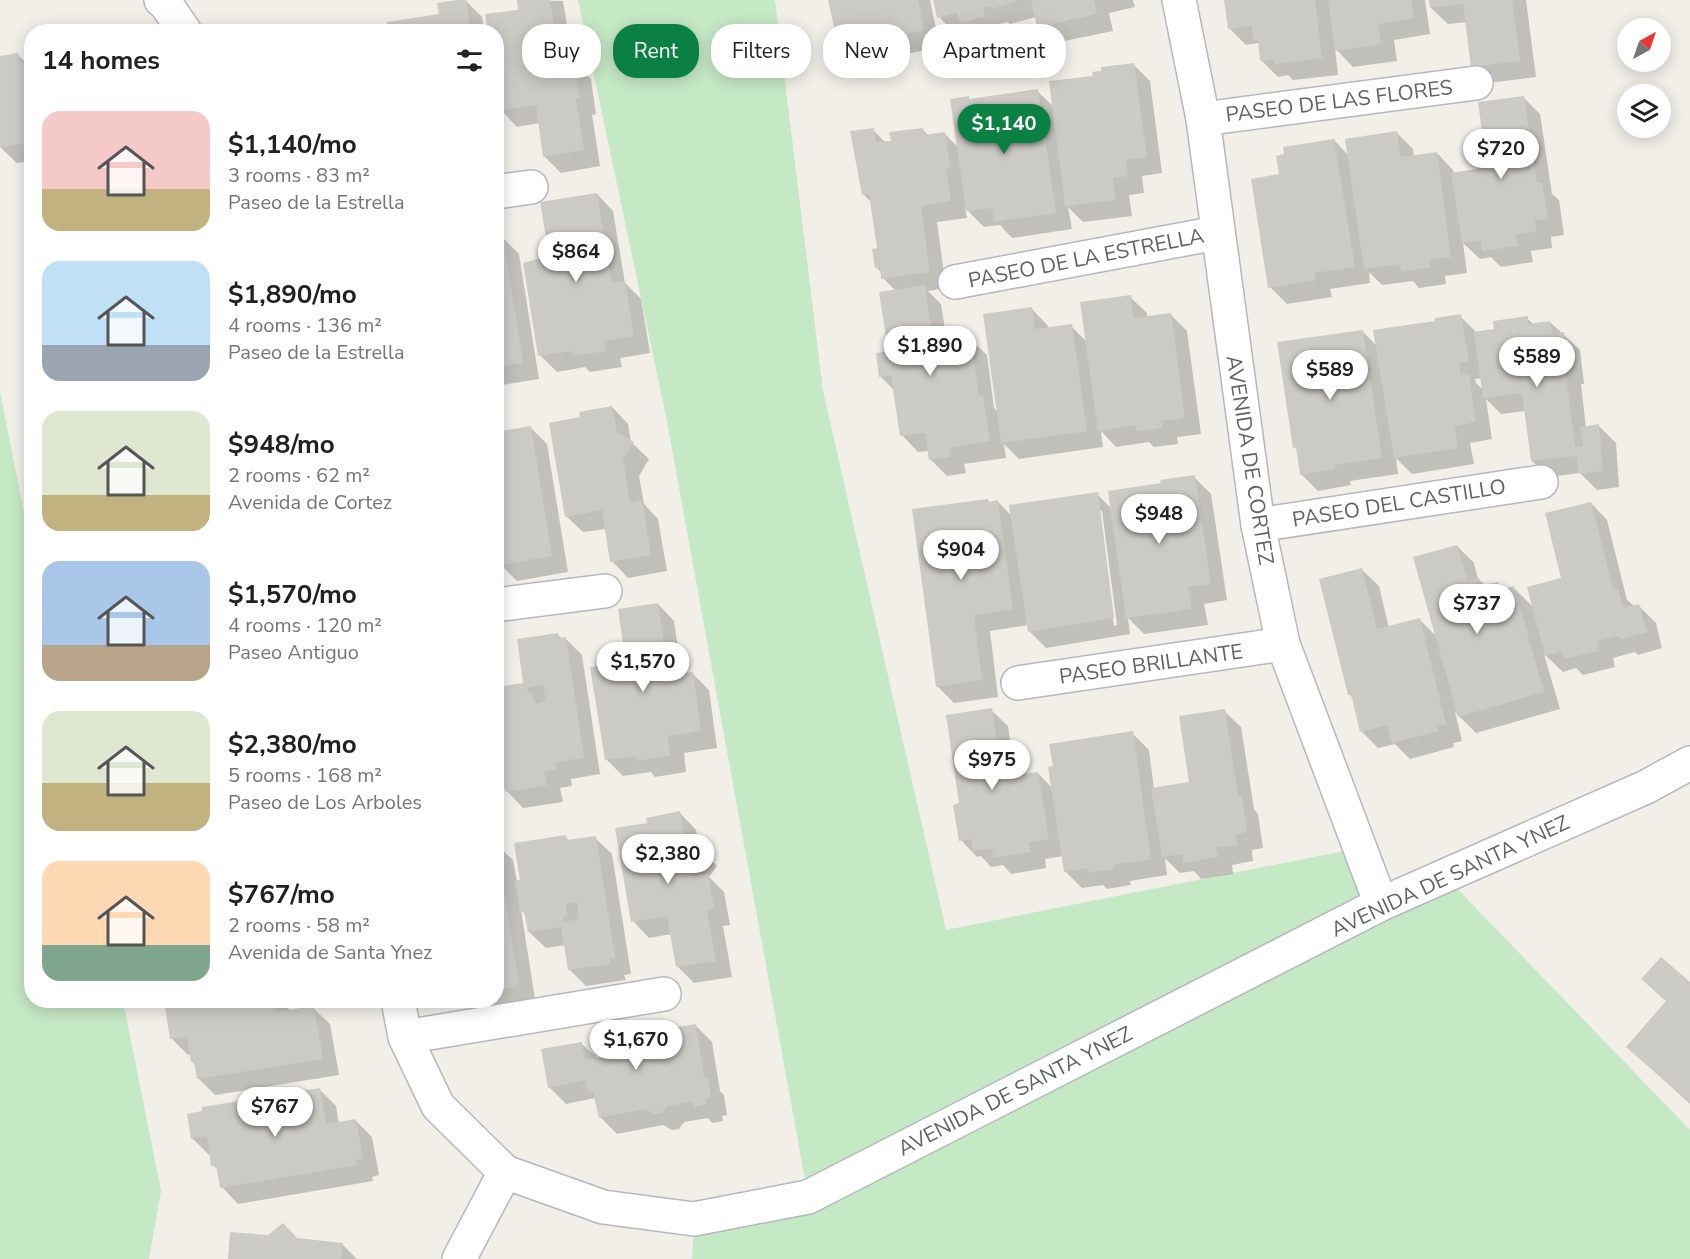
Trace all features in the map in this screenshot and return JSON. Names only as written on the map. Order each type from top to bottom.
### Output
[{"type":"street","points":[[161,0],[180,24]]},
{"type":"street","name":"AVENIDA DE CORTEZ","points":[[1179,0],[1203,119],[1258,525],[1283,644],[1381,904]]},
{"type":"street","name":"PASEO DE LAS FLORES","points":[[1203,119],[1476,83]]},
{"type":"street","points":[[504,191],[531,187]]},
{"type":"street","name":"PASEO DE LA ESTRELLA","points":[[955,282],[1217,233]]},
{"type":"street","name":"PASEO DEL CASTILLO","points":[[1258,525],[1541,482]]},
{"type":"street","points":[[504,604],[605,591]]},
{"type":"street","name":"PASEO BRILLANTE","points":[[1018,683],[1283,644]]},
{"type":"street","name":"AVENIDA DE SANTA YNEZ","points":[[400,1008],[405,1037],[438,1106],[506,1172],[603,1207],[694,1219],[808,1197],[1381,904],[1636,792],[1690,763]]},
{"type":"street","points":[[405,1037],[664,994]]},
{"type":"street","points":[[459,1259],[506,1172]]},
{"type":"green space","points":[[578,0],[775,0],[778,24],[711,24],[711,78],[785,78],[823,391],[946,930],[1359,848],[1381,904],[1445,876],[1690,1130],[1690,1259],[692,1259],[694,1219],[808,1196],[666,416],[594,78],[601,78],[601,24],[583,24]]},
{"type":"green space","points":[[0,392],[24,513],[24,1008],[124,1008],[161,1191],[149,1259],[0,1259]]},
{"type":"building","points":[[466,0],[470,24],[387,24],[387,22],[439,14],[437,3]]},
{"type":"building","points":[[517,0],[550,0],[554,24],[522,24],[522,78],[577,78],[580,98],[576,98],[584,150],[543,157],[536,105],[504,110],[504,24],[487,24],[485,14],[518,10]]},
{"type":"building","points":[[828,0],[918,0],[923,24],[922,30],[910,33],[910,24],[833,24]]},
{"type":"building","points":[[933,0],[1017,1],[992,9],[991,6],[983,8],[985,17],[959,23],[957,13],[937,18]]},
{"type":"building","points":[[1031,0],[1094,0],[1097,14],[1051,24],[1036,24]]},
{"type":"building","points":[[1224,0],[1315,0],[1322,58],[1275,64],[1274,59],[1260,61],[1258,40],[1253,41],[1252,26],[1228,29]]},
{"type":"building","points":[[1328,0],[1411,0],[1414,18],[1378,24],[1381,44],[1335,51]]},
{"type":"building","points":[[1429,0],[1512,0],[1520,61],[1471,67],[1463,4],[1430,8]]},
{"type":"building","points":[[18,53],[20,62],[24,65],[24,143],[0,147],[0,56]]},
{"type":"building","points":[[1134,63],[1147,157],[1126,160],[1128,176],[1113,178],[1116,200],[1065,206],[1049,81],[1093,76],[1092,72],[1101,71],[1101,67]]},
{"type":"building","points":[[1038,89],[1056,213],[994,222],[992,208],[966,211],[950,99],[969,96],[969,99]]},
{"type":"building","points":[[1524,96],[1537,183],[1542,182],[1548,219],[1535,220],[1536,232],[1515,234],[1518,246],[1482,251],[1481,240],[1462,243],[1451,173],[1487,167],[1478,102]]},
{"type":"building","points":[[874,128],[876,142],[891,141],[889,132],[923,128],[924,135],[945,132],[950,167],[946,168],[951,201],[921,206],[930,272],[881,279],[880,267],[875,268],[872,249],[877,248],[869,194],[862,195],[850,131]]},
{"type":"building","points":[[1397,131],[1401,157],[1437,152],[1451,257],[1429,260],[1430,267],[1401,272],[1400,264],[1364,269],[1345,139]]},
{"type":"building","points":[[1334,139],[1355,267],[1314,273],[1316,280],[1268,288],[1251,179],[1279,174],[1276,156],[1284,154],[1283,147]]},
{"type":"building","points":[[597,193],[612,283],[625,281],[634,336],[604,341],[606,351],[572,356],[571,351],[538,356],[523,263],[549,256],[540,202]]},
{"type":"building","points":[[504,241],[523,363],[504,366]]},
{"type":"building","points":[[925,285],[933,343],[970,337],[979,395],[983,395],[990,441],[949,448],[950,457],[929,460],[925,433],[900,436],[891,376],[879,377],[876,353],[888,351],[879,292]]},
{"type":"building","points":[[1131,295],[1133,318],[1171,313],[1185,418],[1161,421],[1162,428],[1136,431],[1135,425],[1098,431],[1080,302]]},
{"type":"building","points":[[1032,307],[1035,329],[1072,324],[1087,431],[1001,443],[983,314]]},
{"type":"building","points":[[1461,314],[1469,361],[1459,363],[1461,375],[1469,374],[1476,422],[1455,426],[1458,448],[1394,458],[1373,330],[1435,321],[1435,318]]},
{"type":"building","points":[[1528,316],[1528,324],[1550,321],[1552,333],[1564,332],[1568,368],[1565,368],[1575,447],[1583,446],[1580,427],[1599,424],[1603,471],[1579,474],[1577,456],[1531,461],[1522,393],[1483,398],[1474,332],[1494,329],[1493,321]]},
{"type":"building","points":[[1363,330],[1382,458],[1335,465],[1335,469],[1300,475],[1296,447],[1293,448],[1277,342]]},
{"type":"building","points":[[612,406],[617,432],[634,442],[623,459],[630,503],[642,500],[651,555],[610,562],[602,510],[565,517],[549,423],[580,417],[579,412]]},
{"type":"building","points":[[531,426],[552,556],[504,564],[504,431]]},
{"type":"building","points":[[1195,475],[1211,584],[1188,587],[1192,609],[1126,618],[1108,491]]},
{"type":"building","points":[[1098,492],[1114,618],[1028,632],[1009,505]]},
{"type":"building","points":[[988,499],[989,502],[998,500],[1013,609],[974,615],[982,680],[936,687],[912,509]]},
{"type":"building","points":[[1591,502],[1613,589],[1618,588],[1623,608],[1639,604],[1647,632],[1620,639],[1619,636],[1597,641],[1599,651],[1565,659],[1562,651],[1545,656],[1527,587],[1561,578],[1545,513]]},
{"type":"building","points":[[1457,545],[1468,581],[1479,578],[1482,586],[1498,582],[1500,590],[1514,586],[1544,692],[1458,717],[1413,557]]},
{"type":"building","points":[[1362,568],[1377,629],[1420,618],[1446,724],[1437,726],[1439,731],[1392,743],[1387,725],[1360,732],[1351,694],[1348,695],[1319,579]]},
{"type":"building","points":[[658,603],[666,657],[660,658],[662,676],[693,672],[701,731],[668,736],[670,755],[637,761],[636,756],[605,760],[590,667],[616,663],[615,659],[625,657],[618,609]]},
{"type":"building","points":[[558,633],[559,638],[566,637],[584,758],[555,762],[556,769],[544,771],[547,785],[505,792],[504,686],[523,683],[517,639]],"holes":[[[543,685],[546,701],[535,704],[532,692],[528,693],[527,688]]]},
{"type":"building","points":[[992,708],[1002,777],[1038,772],[1049,839],[1029,842],[1031,852],[993,858],[992,848],[973,851],[971,839],[959,841],[953,805],[959,803],[946,715]]},
{"type":"building","points":[[1225,709],[1238,796],[1242,795],[1247,832],[1236,834],[1237,845],[1216,848],[1218,857],[1183,863],[1182,854],[1162,857],[1151,788],[1189,782],[1179,716]]},
{"type":"building","points":[[1133,731],[1151,859],[1114,865],[1115,869],[1089,873],[1088,868],[1064,872],[1048,767],[1053,766],[1049,744]]},
{"type":"building","points":[[680,811],[684,837],[702,848],[690,865],[692,876],[708,874],[714,908],[707,910],[716,961],[676,967],[667,916],[631,922],[615,828],[647,823],[646,818]]},
{"type":"building","points":[[566,835],[567,840],[596,836],[615,958],[609,958],[610,964],[568,970],[561,927],[528,932],[524,911],[520,912],[515,880],[520,880],[514,843]],"holes":[[[577,902],[579,920],[563,921],[563,917],[567,916],[566,904]]]},
{"type":"building","points":[[504,894],[519,983],[516,983],[517,987],[504,989]]},
{"type":"building","points":[[1661,957],[1690,982],[1690,1103],[1626,1047],[1666,1001],[1641,979]]},
{"type":"building","points":[[165,1008],[275,1008],[276,1012],[314,1008],[323,1059],[197,1079],[194,1062],[191,1062],[187,1036],[170,1039]]},
{"type":"building","points":[[696,1024],[704,1077],[708,1077],[711,1098],[706,1099],[707,1104],[694,1107],[693,1102],[667,1106],[662,1113],[654,1114],[645,1109],[599,1118],[593,1092],[588,1093],[586,1080],[548,1088],[541,1049],[582,1042],[585,1060],[611,1056],[608,1038]]},
{"type":"building","points":[[320,1088],[326,1124],[356,1119],[363,1159],[356,1160],[357,1165],[220,1188],[216,1165],[211,1166],[207,1136],[191,1139],[187,1114],[202,1111],[202,1107]]},
{"type":"building","points":[[283,1223],[297,1238],[343,1243],[341,1259],[228,1259],[230,1232],[268,1235]]}]
